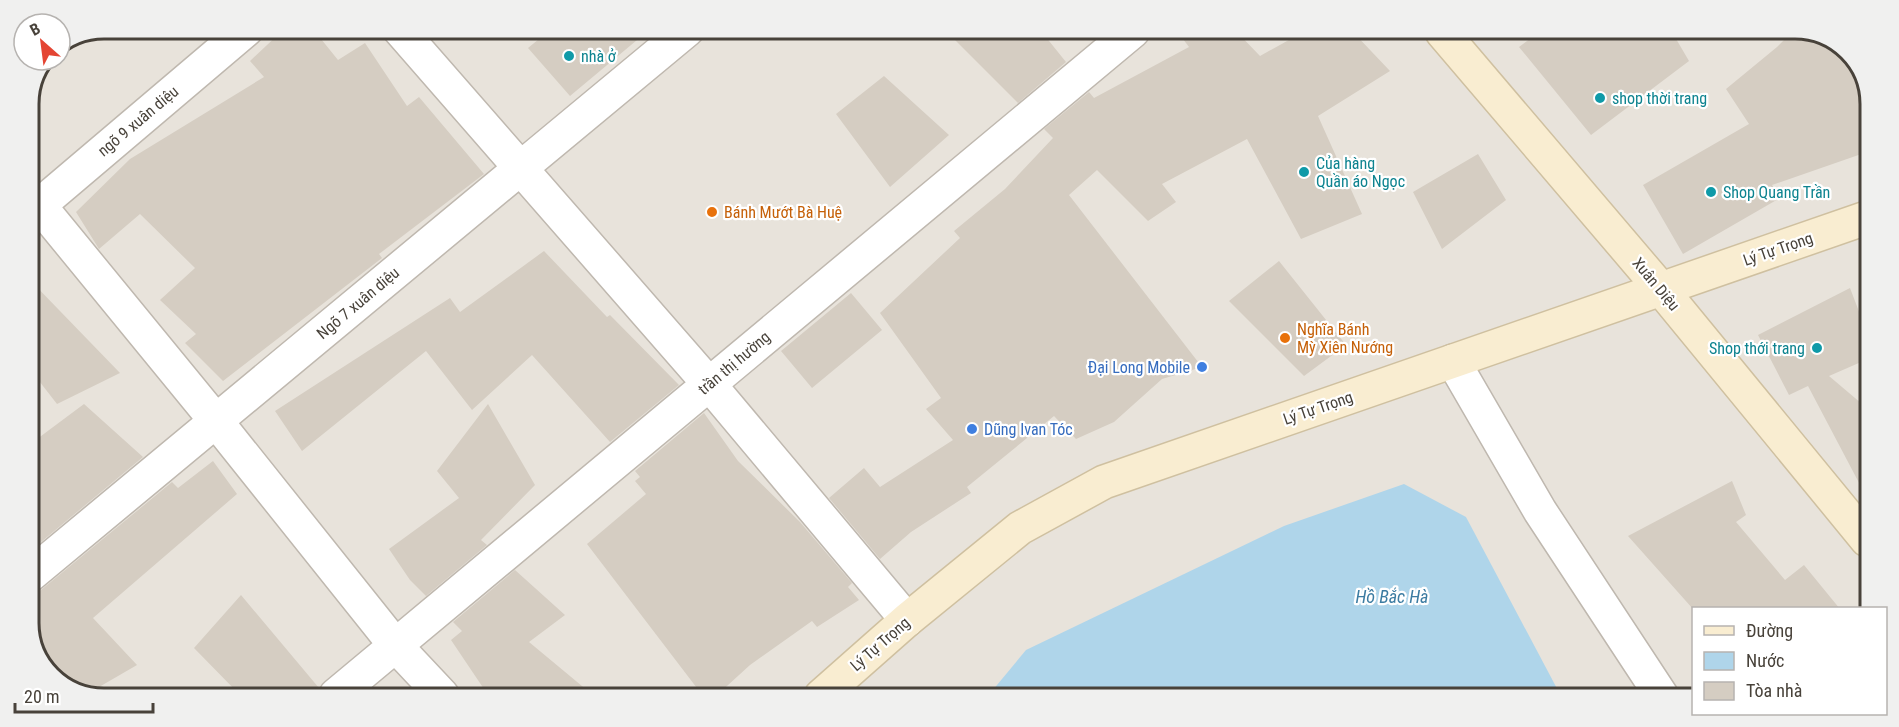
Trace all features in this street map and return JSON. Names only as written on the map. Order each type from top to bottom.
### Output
[{"type":"street","name":"ngõ 9 xuân diệu","points":[[39,206],[235,39]]},
{"type":"street","points":[[408,39],[709,384],[907,620]]},
{"type":"street","name":"Ngõ 7 xuân diệu","points":[[39,568],[676,39]]},
{"type":"street","name":"trần thị hường","points":[[344,688],[1123,39]]},
{"type":"street","name":"Xuân Diệu","points":[[1448,39],[1661,289],[1860,531]]},
{"type":"street","points":[[39,216],[216,421],[395,645],[435,688]]},
{"type":"street","name":"Lý Tự Trọng","points":[[830,688],[907,620],[1020,528],[1104,482],[1860,220]]},
{"type":"street","points":[[1453,362],[1540,511],[1656,688]]},
{"type":"shaded area","points":[[104,39],[1795,39],[1816,42],[1831,50],[1847,64],[1857,83],[1860,100],[1860,607],[1692,607],[1692,688],[104,688],[83,685],[68,677],[52,663],[41,640],[39,627],[39,104],[44,79],[48,72],[72,72],[72,48],[91,40]]},
{"type":"water","name":"Hồ Bắc Hà","points":[[1404,484],[1466,517],[1557,688],[994,688],[1026,650],[1284,526]]},
{"type":"building","points":[[273,39],[321,39],[338,60],[365,43],[407,106],[419,97],[484,174],[379,254],[382,258],[223,381],[185,343],[196,334],[160,300],[195,268],[140,214],[99,249],[76,212],[130,159],[264,77],[250,61]]},
{"type":"building","name":"nhà ở","points":[[539,39],[638,39],[570,96],[528,48]]},
{"type":"building","points":[[954,39],[1047,39],[1066,62],[1018,103]]},
{"type":"building","points":[[1183,39],[1244,39],[1260,56],[1291,39],[1360,39],[1390,71],[1318,116],[1362,214],[1301,239],[1247,139],[1162,184],[1176,202],[1148,221],[1097,170],[1069,195],[1202,367],[1162,379],[1114,422],[1076,439],[1054,416],[967,487],[971,493],[911,532],[880,559],[829,498],[864,468],[880,487],[953,440],[926,409],[941,398],[880,313],[960,238],[954,231],[1005,189],[1053,138],[1044,129],[1089,92],[1094,98],[1189,47]]},
{"type":"building","name":"shop thời trang","points":[[1530,39],[1676,39],[1689,61],[1591,135],[1519,47]]},
{"type":"building","points":[[1785,39],[1816,42],[1831,50],[1847,64],[1859,91],[1860,154],[1772,185],[1780,198],[1683,254],[1643,185],[1749,124],[1726,89]]},
{"type":"building","points":[[884,76],[949,135],[890,187],[836,114]]},
{"type":"building","points":[[1478,154],[1506,200],[1442,249],[1413,192]]},
{"type":"building","points":[[544,251],[607,317],[610,315],[679,385],[610,442],[532,355],[472,410],[426,351],[302,451],[275,411],[450,298],[460,312]]},
{"type":"building","points":[[1279,261],[1346,345],[1304,376],[1229,301]]},
{"type":"building","name":"Shop thới trang","points":[[1850,288],[1860,314],[1860,362],[1829,376],[1860,402],[1860,485],[1808,386],[1789,395],[1758,335]]},
{"type":"building","points":[[39,289],[120,373],[57,404],[39,381]]},
{"type":"building","points":[[851,293],[882,330],[812,388],[781,351]]},
{"type":"building","points":[[84,404],[143,457],[39,544],[39,438]]},
{"type":"building","points":[[488,404],[535,485],[481,540],[487,545],[426,596],[410,580],[389,549],[459,498],[437,471]]},
{"type":"building","points":[[704,413],[738,461],[800,522],[852,583],[848,587],[859,600],[817,627],[812,621],[750,665],[725,688],[697,688],[587,544],[646,494],[635,481],[640,477],[635,471]]},
{"type":"building","points":[[213,461],[237,494],[93,618],[137,665],[98,687],[75,681],[51,662],[44,648],[39,627],[39,591],[172,482],[178,488]]},
{"type":"building","points":[[1732,481],[1746,515],[1736,522],[1785,580],[1804,565],[1838,607],[1692,608],[1628,536]]},
{"type":"building","points":[[515,570],[565,615],[529,642],[584,688],[483,688],[451,640],[462,631],[453,622]]},
{"type":"building","points":[[241,595],[319,688],[233,688],[194,648]]},
{"type":"place","name":"nhà ở","points":[[569,56]]},
{"type":"place","name":"shop thời trang","points":[[1600,98]]},
{"type":"place","name":"Của hàng Quần áo Ngọc","points":[[1304,172]]},
{"type":"place","name":"Shop Quang Trần","points":[[1711,192]]},
{"type":"place","name":"Bánh Mướt Bà Huệ","points":[[712,212]]},
{"type":"place","name":"Nghĩa Bánh Mỳ Xiên Nướng","points":[[1285,338]]},
{"type":"place","name":"Shop thới trang","points":[[1817,348]]},
{"type":"place","name":"Đại Long Mobile","points":[[1202,367]]},
{"type":"place","name":"Dũng Ivan Tóc","points":[[972,429]]}]
